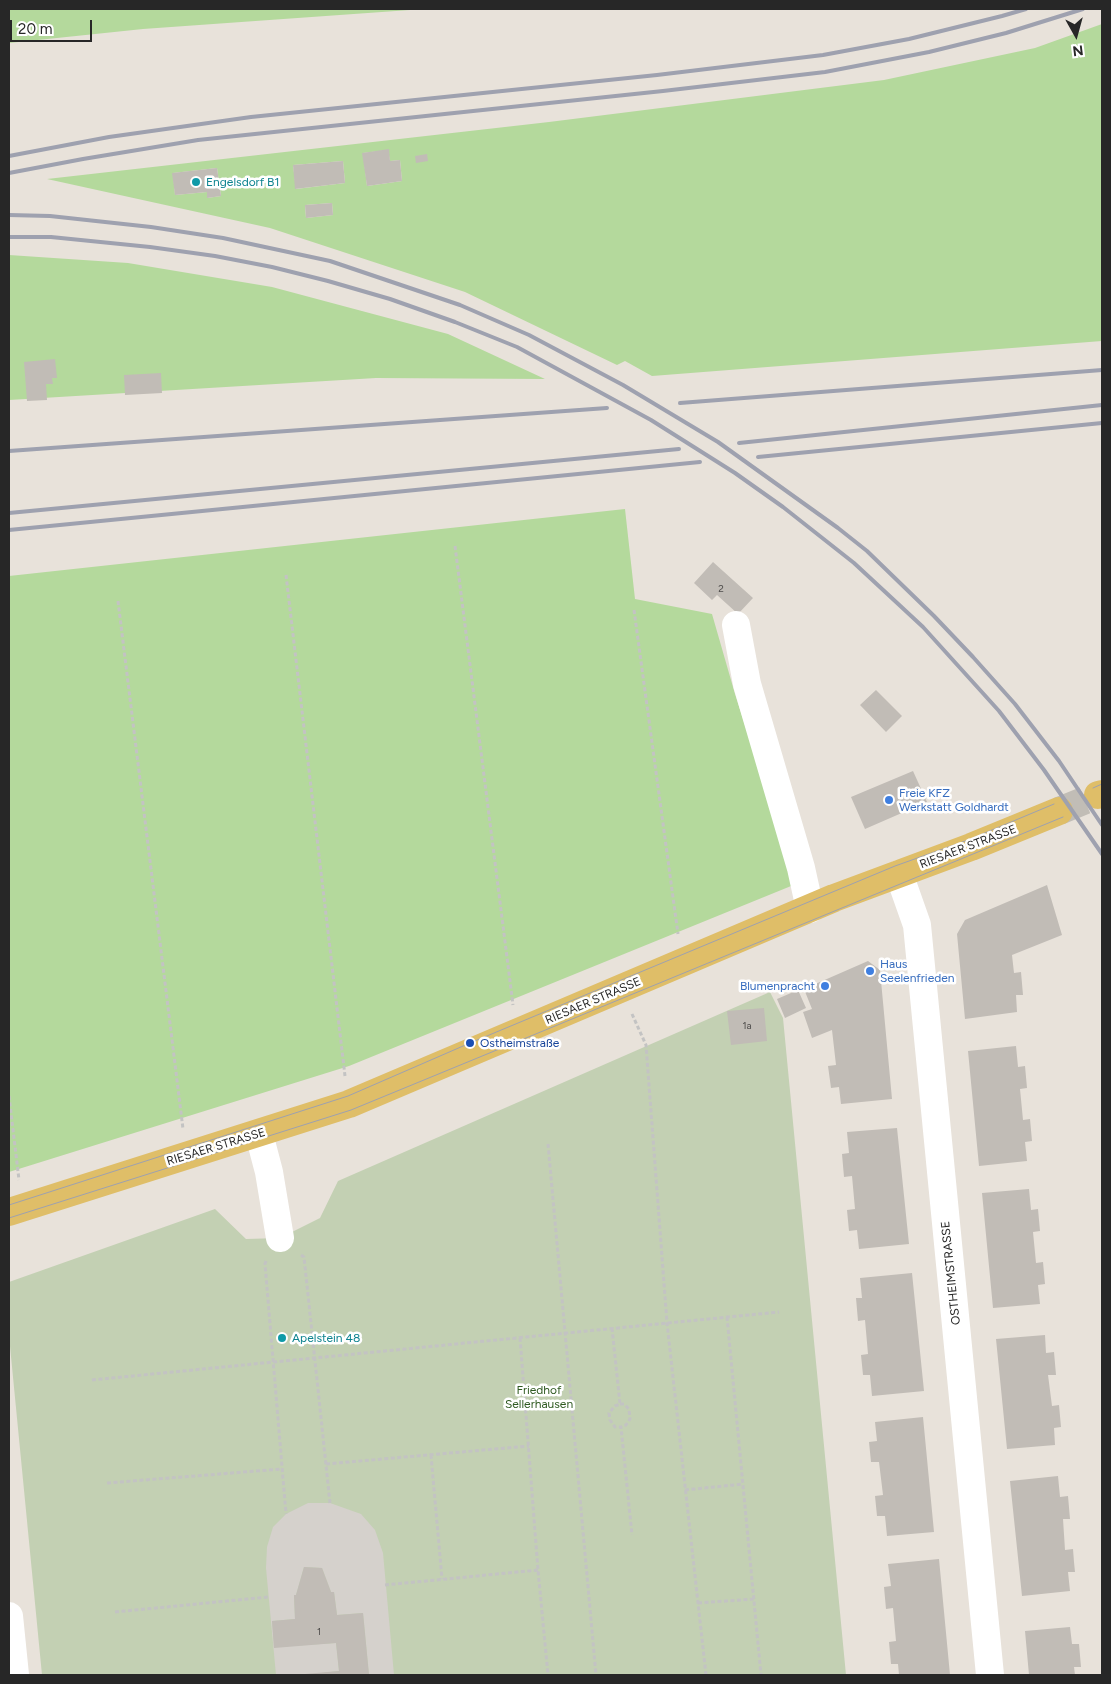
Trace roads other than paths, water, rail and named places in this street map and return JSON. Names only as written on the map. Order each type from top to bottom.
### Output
[{"type":"main road","name":"RIESAER STRASSE","points":[[9,1212],[349,1104],[810,909],[1059,811]]},
{"type":"street","points":[[736,625],[746,684],[801,868],[810,909]]},
{"type":"street","name":"OSTHEIMSTRASSE","points":[[899,874],[917,924],[990,1675]]},
{"type":"street","points":[[259,1134],[280,1238]]},
{"type":"street","points":[[9,1616],[15,1675]]},
{"type":"tunnel","points":[[1059,811],[1098,795]]},
{"type":"tram line","points":[[1093,788],[1102,784]]},
{"type":"tram line","points":[[9,1205],[348,1096],[470,1043],[895,866],[968,840],[1054,804]]},
{"type":"tram line","points":[[9,1218],[351,1110],[1063,817]]},
{"type":"railway","points":[[9,156],[109,137],[251,117],[657,75],[823,55],[909,39],[1026,9]]},
{"type":"railway","points":[[9,173],[198,140],[825,72],[929,52],[1006,33],[1083,9]]},
{"type":"railway","points":[[9,215],[50,216],[151,227],[223,238],[330,261],[460,305],[529,335],[623,385],[718,442],[867,551],[934,616],[1015,704],[1059,761],[1102,825]]},
{"type":"railway","points":[[9,237],[51,237],[150,247],[215,256],[272,267],[328,281],[390,299],[517,347],[651,420],[735,473],[783,507],[854,563],[923,627],[999,711],[1044,770],[1102,854]]},
{"type":"railway","points":[[680,403],[1102,370]]},
{"type":"railway","points":[[739,443],[1102,405]]},
{"type":"railway","points":[[9,451],[607,408]]},
{"type":"railway","points":[[758,457],[1102,423]]},
{"type":"railway","points":[[9,513],[679,449]]},
{"type":"railway","points":[[9,530],[700,462]]},
{"type":"place","name":"Engelsdorf B1","points":[[196,182]]},
{"type":"place","name":"Freie KFZ Werkstatt Goldhardt","points":[[889,800]]},
{"type":"place","name":"Haus Seelenfrieden","points":[[870,971]]},
{"type":"place","name":"Blumenpracht","points":[[825,986]]},
{"type":"place","name":"Ostheimstraße","points":[[470,1043]]},
{"type":"place","name":"Apelstein 48","points":[[282,1338]]},
{"type":"park label","name":"Friedhof Sellerhausen","points":[[539,1397]]}]
